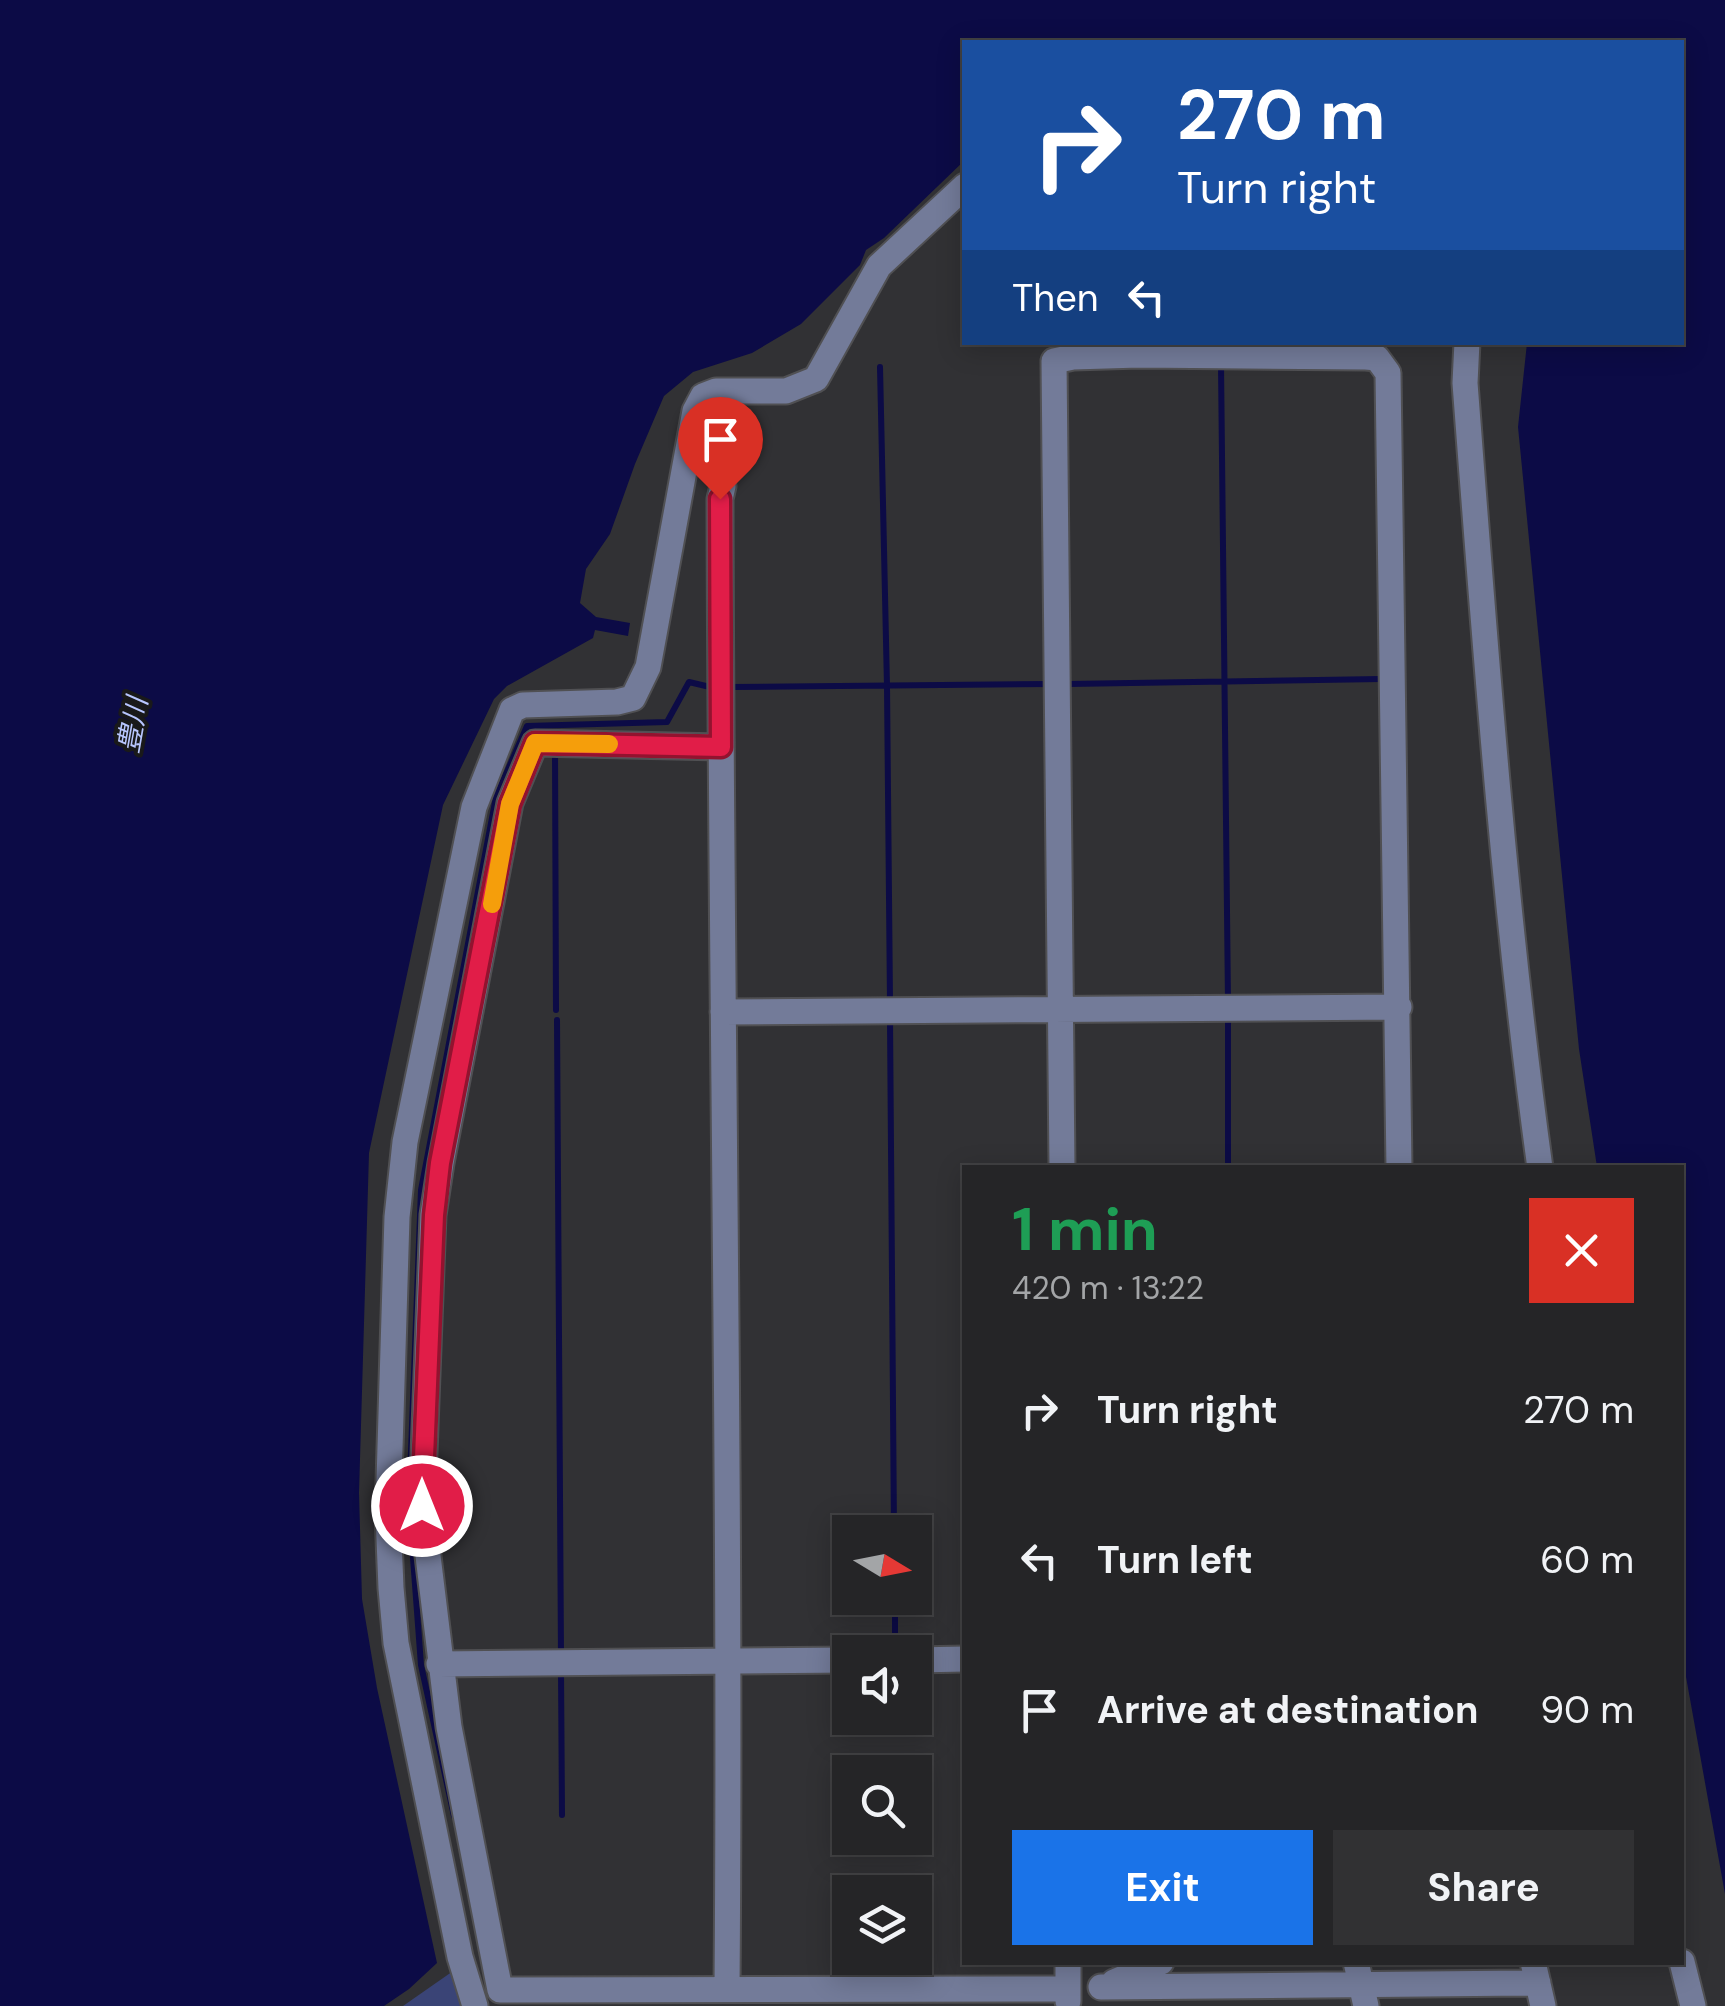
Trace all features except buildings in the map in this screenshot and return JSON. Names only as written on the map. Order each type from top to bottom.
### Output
[{"type":"street","points":[[476,2006],[460,1957],[396,1644],[388,1514],[397,1218],[404,1142],[474,807],[512,710],[523,705],[617,702],[633,698],[641,686],[648,667],[695,411],[703,396],[716,391],[786,392],[816,378],[879,266],[962,189]]},
{"type":"street","points":[[1466,345],[1465,383],[1488,690],[1540,1165]]},
{"type":"street","points":[[1062,1165],[1054,361],[1139,355],[1366,356],[1377,358],[1388,373],[1399,1165]]},
{"type":"street","points":[[723,486],[720,499],[729,1662],[727,1989]]},
{"type":"street","points":[[721,747],[535,743],[510,804],[440,1163],[434,1215],[422,1491],[439,1664],[470,1851],[500,1990],[727,1989],[1064,1999],[1153,1965]]},
{"type":"street","points":[[724,1012],[1399,1008]]},
{"type":"street","points":[[932,1660],[962,1659]]},
{"type":"street","points":[[439,1664],[832,1660]]},
{"type":"street","points":[[1064,1999],[1068,1965]]},
{"type":"street","points":[[1683,1965],[1693,2006]]},
{"type":"street","points":[[1101,1988],[1538,1984]]},
{"type":"shaded area","points":[[456,1969],[465,2006],[403,2006]]},
{"type":"water","name":"豊川","points":[[0,0],[1725,0],[1725,1894],[1684,1666],[1684,1165],[1597,1165],[1579,1049],[1518,427],[1527,345],[1684,345],[1684,40],[962,40],[962,163],[884,238],[866,250],[860,265],[801,324],[752,353],[693,372],[664,396],[610,534],[586,569],[580,603],[596,617],[630,623],[628,636],[595,630],[593,638],[507,686],[494,699],[443,805],[369,1153],[359,1493],[362,1599],[377,1688],[437,1963],[384,2006],[0,2006]]},
{"type":"waterway","points":[[1221,365],[1228,1002]]},
{"type":"waterway","points":[[880,367],[890,1002]]},
{"type":"waterway","points":[[1068,684],[1381,679]]},
{"type":"waterway","points":[[454,1816],[421,1665],[409,1504],[421,1190],[496,797],[527,726],[667,722],[689,682],[710,687]]},
{"type":"waterway","points":[[731,687],[1050,684]]},
{"type":"waterway","points":[[555,751],[556,1010]]},
{"type":"waterway","points":[[1228,1015],[1228,1165]]},
{"type":"waterway","points":[[890,1019],[894,1515]]},
{"type":"waterway","points":[[557,1020],[561,1656]]},
{"type":"waterway","points":[[895,1615],[895,1635]]},
{"type":"waterway","points":[[561,1671],[562,1815]]},
{"type":"slow traffic","points":[[492,904],[510,804],[535,743],[609,744]]},
{"type":"route","points":[[422,1506],[434,1215],[440,1163],[510,804],[535,743],[721,747],[720,499]]}]
